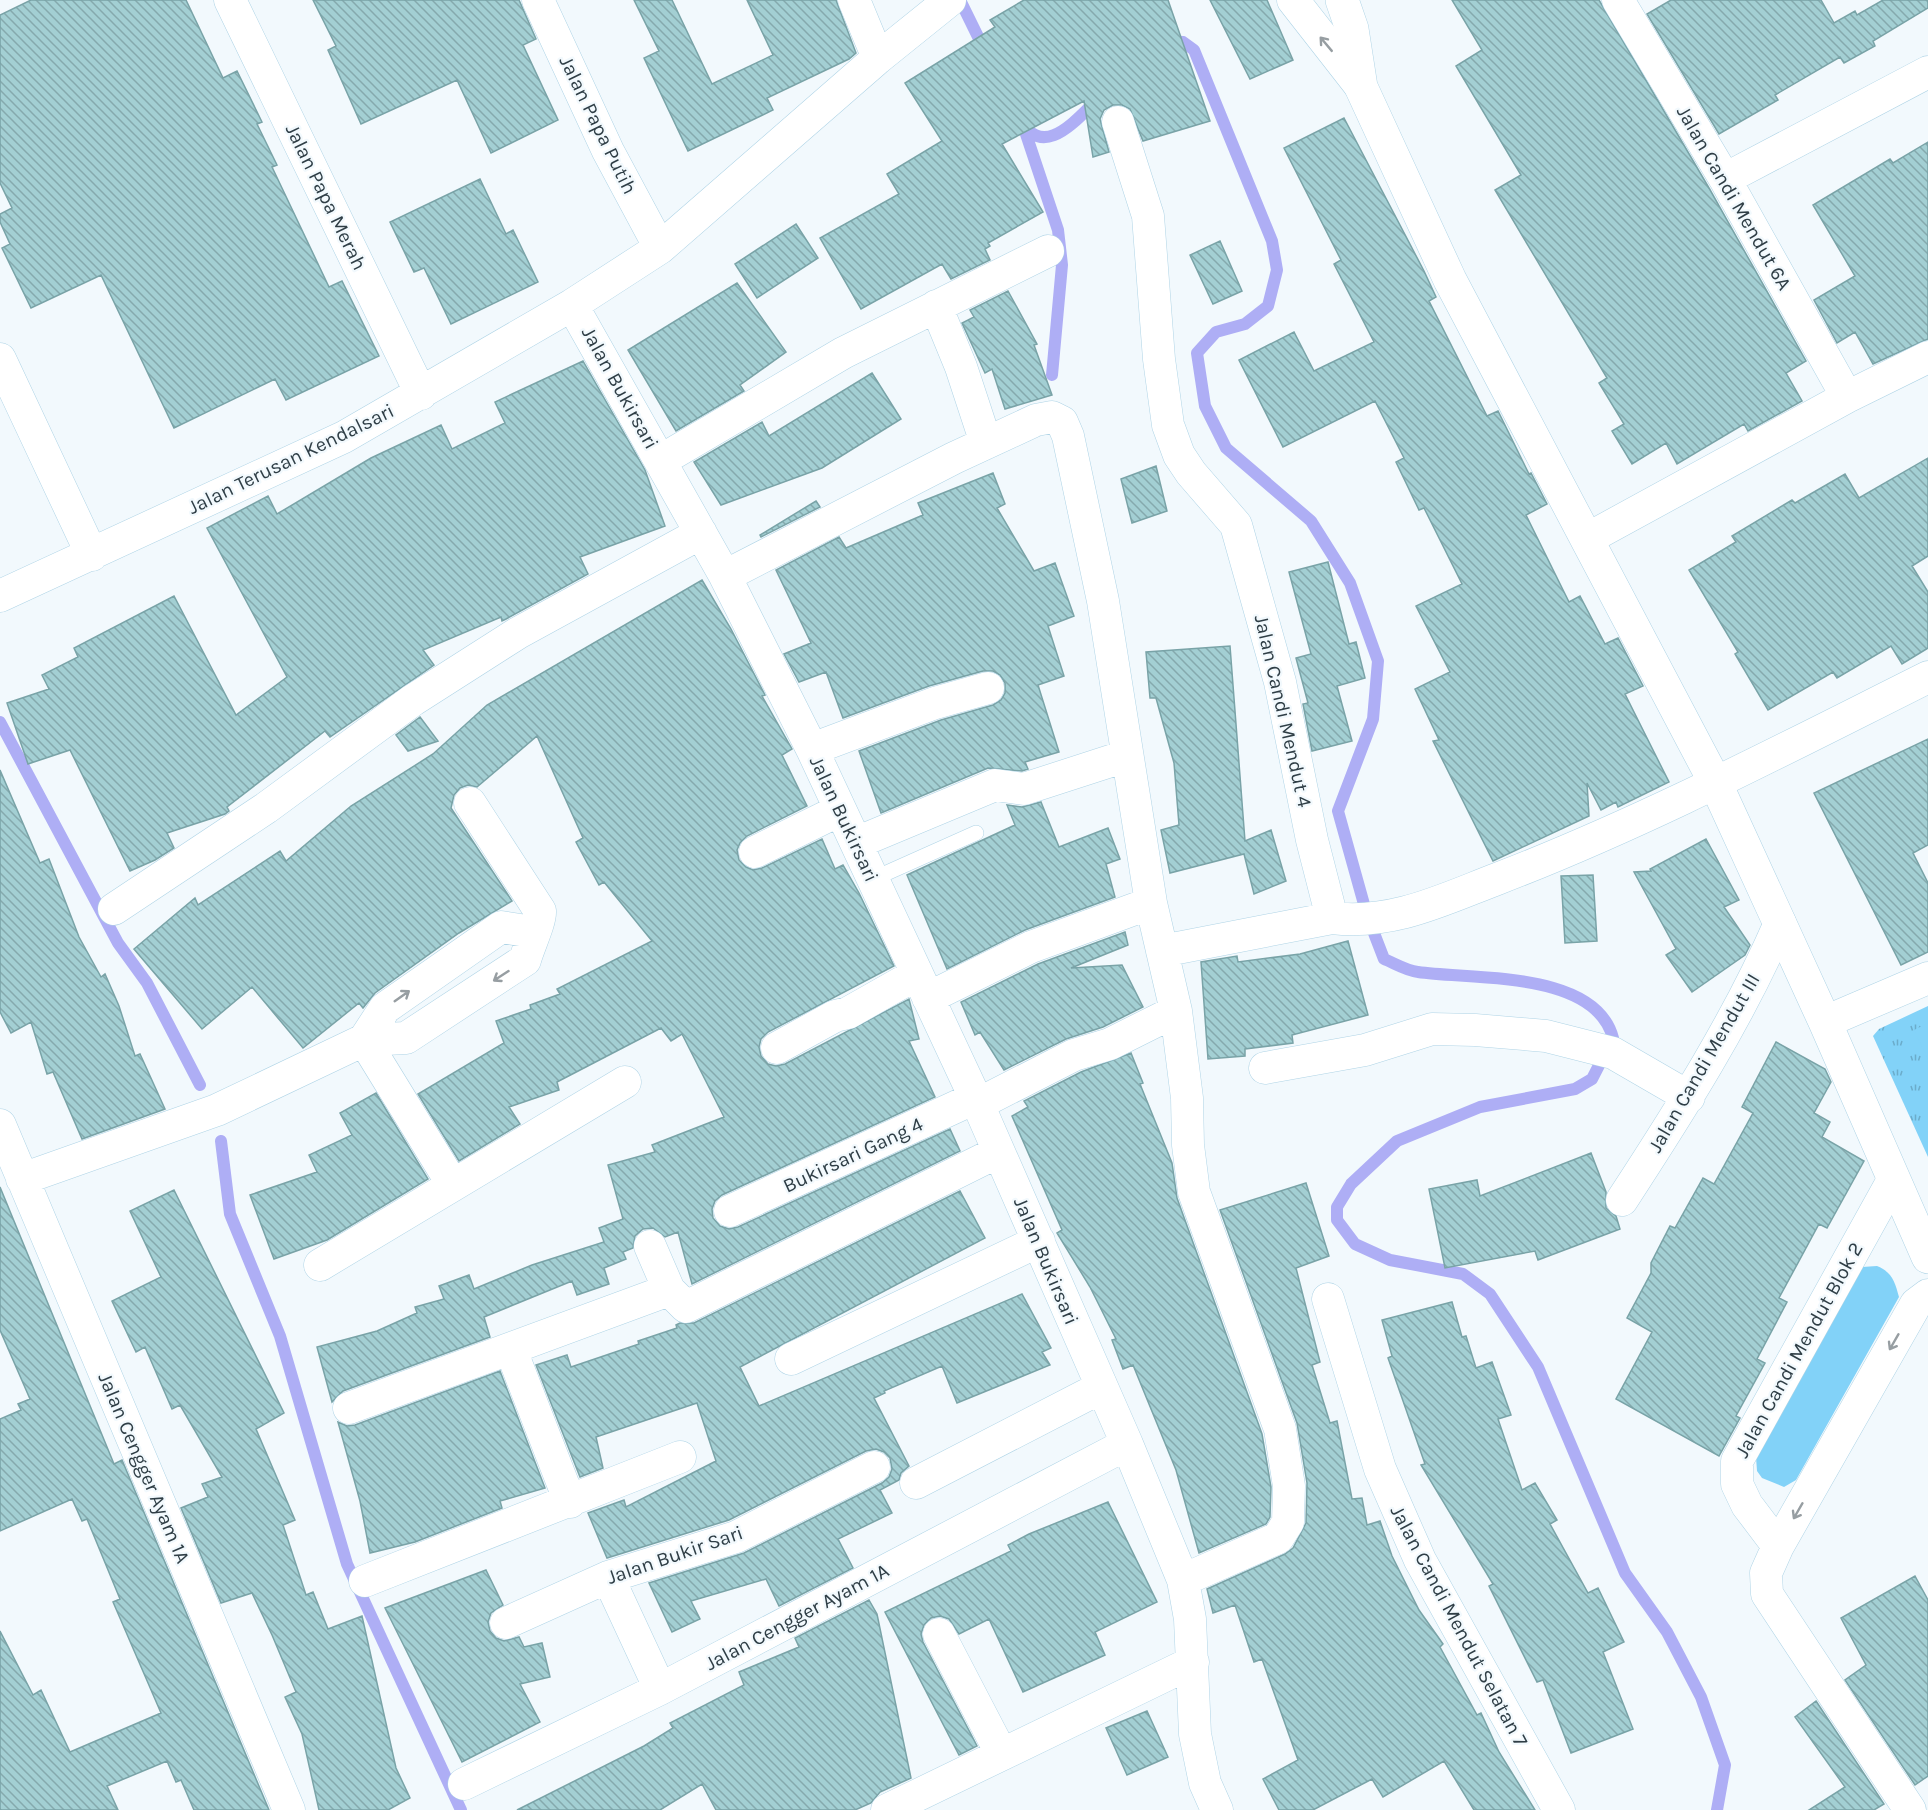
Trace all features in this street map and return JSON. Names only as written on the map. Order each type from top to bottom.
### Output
[{"type":"street","name":"Jalan Papa Merah","points":[[230,0],[421,394]]},
{"type":"street","name":"Jalan Papa Putih","points":[[538,0],[608,151],[660,248]]},
{"type":"street","points":[[854,0],[878,58]]},
{"type":"street","name":"Jalan Bukirsari","points":[[949,0],[878,58],[660,248],[572,305],[726,576],[812,749],[977,1101],[1039,1241],[1100,1388],[1127,1444],[1183,1580],[1190,1619],[1195,1734],[1205,1783],[1217,1810]]},
{"type":"street","points":[[1293,0],[1361,87],[1450,280],[1715,782],[1825,1022],[1928,1257]]},
{"type":"street","points":[[1342,0],[1352,29],[1361,87]]},
{"type":"street","name":"Jalan Candi Mendut 6A","points":[[1618,0],[1725,179],[1847,398]]},
{"type":"street","points":[[1725,179],[1928,72]]},
{"type":"street","name":"Jalan Candi Mendut 4","points":[[1118,122],[1148,216],[1159,358],[1168,425],[1179,454],[1191,473],[1236,525],[1280,682],[1312,840],[1346,920]]},
{"type":"street","points":[[660,461],[843,353],[1048,251]]},
{"type":"street","name":"Jalan Terusan Kendalsari","points":[[0,596],[344,437],[572,305]]},
{"type":"street","points":[[936,306],[986,443]]},
{"type":"street","points":[[1587,539],[1847,398],[1928,357]]},
{"type":"street","points":[[0,358],[92,555]]},
{"type":"street","points":[[726,576],[877,497],[1036,420],[1052,417],[1062,422],[1068,436],[1103,601],[1151,903],[1176,1011],[1187,1098],[1188,1145],[1194,1192],[1280,1429],[1289,1486],[1283,1524],[1183,1580]]},
{"type":"street","points":[[114,909],[267,808],[413,700],[519,633],[701,533]]},
{"type":"street","points":[[1162,951],[1346,920],[1405,914],[1556,856],[1715,782],[1928,677]]},
{"type":"street","points":[[812,749],[935,703],[988,688]]},
{"type":"street","points":[[856,843],[995,785],[1024,789],[1126,756]]},
{"type":"street","points":[[22,1179],[217,1110],[364,1040],[385,1008],[501,927],[533,932],[541,917],[540,910],[470,803]]},
{"type":"street","points":[[755,852],[840,810]]},
{"type":"street","points":[[777,1048],[835,1016],[1151,903]]},
{"type":"street","name":"Jalan Candi Mendut III","points":[[1622,1200],[1689,1097],[1766,956],[1780,923]]},
{"type":"street","points":[[1825,1022],[1928,978]]},
{"type":"street","name":"Bukirsari Gang 4","points":[[730,1211],[977,1101],[1074,1055],[1110,1044],[1176,1011]]},
{"type":"street","points":[[1265,1068],[1365,1050],[1432,1029],[1546,1036],[1613,1053],[1689,1097]]},
{"type":"street","points":[[364,1040],[453,1185]]},
{"type":"street","points":[[320,1264],[625,1082]]},
{"type":"street","name":"Jalan Cengger Ayam 1A","points":[[0,1125],[289,1810]]},
{"type":"street","points":[[650,1246],[669,1290],[686,1307],[998,1152]]},
{"type":"street","name":"Jalan Candi Mendut Blok 2","points":[[1778,1546],[1747,1505],[1737,1484],[1737,1461],[1893,1180]]},
{"type":"street","points":[[792,1359],[1039,1241]]},
{"type":"street","points":[[349,1407],[511,1350],[669,1290]]},
{"type":"street","points":[[1910,1810],[1767,1594],[1766,1574],[1778,1546],[1916,1304],[1928,1295]]},
{"type":"street","name":"Jalan Candi Mendut Selatan 7","points":[[1328,1299],[1380,1469],[1420,1560],[1559,1810]]},
{"type":"street","points":[[511,1350],[570,1502]]},
{"type":"street","points":[[916,1484],[1100,1388]]},
{"type":"street","name":"Jalan Cengger Ayam 1A","points":[[464,1784],[660,1689],[1127,1444]]},
{"type":"street","points":[[365,1581],[680,1457]]},
{"type":"street","name":"Jalan Bukir Sari","points":[[506,1623],[608,1577],[736,1537],[874,1467]]},
{"type":"street","points":[[608,1577],[660,1689]]},
{"type":"street","points":[[939,1634],[1001,1753]]},
{"type":"street","points":[[887,1810],[1193,1662]]},
{"type":"lane","points":[[873,879],[976,833]]},
{"type":"green space","points":[[1928,1006],[1928,1157],[1873,1036],[1879,1029]]},
{"type":"green space","points":[[1928,1023],[1928,1059],[1914,1030]]},
{"type":"green space","points":[[1877,1266],[1892,1278],[1899,1297],[1796,1480],[1784,1487],[1762,1478],[1757,1471],[1756,1457],[1862,1267]]},
{"type":"building","points":[[31,0],[186,0],[223,78],[237,71],[262,122],[257,124],[277,165],[272,167],[329,287],[342,281],[379,356],[286,400],[275,379],[174,428],[101,275],[31,308],[2,248],[10,244],[0,222],[0,214],[12,208],[0,183],[0,15]]},
{"type":"building","points":[[313,0],[519,0],[536,39],[523,45],[558,120],[491,153],[457,80],[361,124],[328,50],[336,46]]},
{"type":"building","points":[[634,0],[672,0],[712,84],[773,55],[747,0],[836,0],[856,53],[849,59],[767,98],[773,110],[688,151],[644,58],[659,51]]},
{"type":"building","points":[[1024,0],[1168,0],[1210,121],[1143,141],[1130,109],[1122,105],[1113,105],[1104,110],[1100,119],[1109,152],[1093,157],[1084,101],[1002,144],[1043,212],[988,243],[990,246],[985,249],[990,260],[951,279],[942,264],[861,309],[820,238],[899,194],[887,174],[942,141],[905,83],[995,27],[990,20]]},
{"type":"building","points":[[1210,0],[1267,0],[1293,60],[1250,79]]},
{"type":"building","points":[[1452,0],[1599,0],[1709,188],[1806,361],[1786,373],[1802,401],[1748,431],[1744,424],[1677,464],[1666,443],[1632,464],[1612,431],[1624,424],[1599,383],[1607,378],[1495,190],[1521,175],[1456,66],[1482,50]]},
{"type":"building","points":[[1671,0],[1821,0],[1834,23],[1855,11],[1857,15],[1883,0],[1928,0],[1928,8],[1873,41],[1875,46],[1844,63],[1840,57],[1775,95],[1778,100],[1719,134],[1647,14]]},
{"type":"building","points":[[1344,118],[1424,271],[1436,297],[1429,301],[1487,416],[1498,411],[1529,474],[1531,473],[1547,504],[1526,515],[1569,602],[1580,596],[1605,644],[1618,638],[1643,686],[1625,694],[1669,782],[1618,807],[1616,802],[1601,810],[1587,783],[1589,816],[1493,861],[1433,741],[1439,740],[1415,689],[1450,672],[1416,606],[1462,584],[1424,508],[1419,510],[1396,462],[1404,458],[1375,401],[1283,447],[1239,360],[1294,332],[1314,371],[1374,342],[1334,264],[1341,260],[1284,148]]},
{"type":"building","points":[[1928,142],[1928,339],[1873,364],[1855,332],[1837,343],[1814,300],[1855,276],[1813,205],[1890,159],[1893,163]]},
{"type":"building","points":[[480,179],[506,234],[513,230],[538,282],[451,324],[424,268],[414,272],[390,222]]},
{"type":"building","points":[[796,224],[818,258],[757,298],[735,264]]},
{"type":"building","points":[[1220,241],[1242,291],[1213,304],[1190,255]]},
{"type":"building","points":[[737,283],[786,352],[740,385],[744,391],[676,431],[628,350]]},
{"type":"building","points":[[1008,291],[1037,344],[1034,345],[1052,395],[1005,409],[992,369],[985,373],[962,323],[974,317],[970,310]]},
{"type":"building","points":[[583,361],[645,470],[665,526],[580,557],[588,574],[502,621],[501,617],[423,650],[434,665],[330,737],[325,731],[227,807],[229,811],[225,814],[167,833],[174,848],[155,860],[130,871],[70,750],[28,764],[7,703],[49,689],[42,675],[78,657],[74,648],[174,596],[236,715],[287,677],[207,528],[268,496],[277,514],[371,458],[441,425],[452,449],[505,423],[495,402]]},
{"type":"building","points":[[872,373],[901,419],[822,468],[721,505],[694,462],[762,422],[769,436]]},
{"type":"building","points":[[1928,458],[1928,556],[1912,566],[1928,592],[1928,648],[1902,664],[1891,646],[1837,678],[1833,672],[1768,710],[1735,654],[1738,652],[1689,570],[1736,542],[1732,536],[1792,500],[1795,503],[1845,474],[1859,498]]},
{"type":"building","points":[[1156,466],[1167,511],[1132,523],[1121,479]]},
{"type":"building","points":[[993,473],[1005,504],[997,508],[1034,571],[1055,563],[1074,616],[1048,626],[1064,676],[1038,685],[1059,752],[1025,762],[1028,769],[1022,771],[988,768],[881,813],[859,751],[941,720],[993,705],[1001,700],[1005,693],[1005,683],[1000,675],[993,671],[983,671],[929,686],[843,718],[826,672],[799,682],[784,654],[811,643],[776,570],[839,537],[846,548],[923,515],[918,503]]},
{"type":"building","points":[[816,501],[820,507],[761,537],[760,535]]},
{"type":"building","points":[[1328,562],[1349,644],[1356,642],[1365,678],[1337,686],[1352,741],[1312,751],[1303,704],[1308,703],[1296,658],[1311,654],[1289,572]]},
{"type":"building","points":[[702,580],[731,629],[765,695],[762,696],[792,749],[782,755],[807,806],[747,836],[737,850],[739,860],[753,870],[762,868],[822,839],[835,869],[843,865],[859,893],[894,966],[768,1032],[761,1039],[759,1047],[761,1056],[768,1064],[776,1066],[785,1064],[909,999],[919,1039],[909,1041],[935,1097],[722,1195],[715,1201],[712,1209],[713,1218],[720,1226],[729,1229],[738,1227],[950,1129],[960,1151],[692,1284],[678,1232],[665,1237],[653,1228],[643,1229],[635,1236],[633,1248],[623,1252],[626,1259],[604,1268],[609,1284],[577,1295],[572,1281],[484,1317],[490,1337],[343,1391],[332,1402],[317,1347],[377,1331],[417,1313],[415,1307],[444,1299],[439,1286],[469,1275],[474,1289],[532,1265],[604,1242],[599,1228],[623,1219],[608,1165],[655,1152],[652,1145],[724,1117],[682,1034],[671,1041],[661,1028],[557,1082],[559,1090],[509,1107],[520,1124],[459,1161],[418,1094],[504,1043],[496,1021],[531,1009],[530,1005],[560,994],[557,989],[652,941],[604,882],[599,885],[576,842],[583,838],[537,736],[477,787],[468,785],[460,788],[454,795],[451,808],[512,901],[459,933],[375,993],[363,1008],[359,1003],[303,1048],[252,987],[202,1029],[134,949],[195,898],[198,905],[280,851],[286,861],[351,806],[433,754],[487,705]]},
{"type":"building","points":[[1230,646],[1245,841],[1271,830],[1286,881],[1254,894],[1244,854],[1170,873],[1161,830],[1179,825],[1174,763],[1156,698],[1150,698],[1146,652]]},
{"type":"building","points":[[420,717],[438,741],[408,751],[396,735]]},
{"type":"building","points":[[1928,739],[1928,845],[1913,853],[1928,883],[1928,952],[1901,965],[1814,793]]},
{"type":"building","points":[[0,770],[40,863],[49,859],[79,937],[101,977],[105,974],[119,1006],[135,1056],[140,1054],[165,1109],[82,1139],[53,1072],[47,1074],[31,1022],[11,1033],[0,1012]]},
{"type":"building","points":[[1041,802],[1059,847],[1108,828],[1120,859],[1106,864],[1115,897],[1025,930],[947,969],[907,875],[1015,825],[1007,805],[1022,807]]},
{"type":"building","points":[[1706,839],[1739,900],[1724,907],[1750,945],[1745,955],[1692,992],[1666,955],[1676,949],[1634,872],[1651,871],[1650,869]]},
{"type":"building","points":[[1593,875],[1597,941],[1565,943],[1561,876]]},
{"type":"building","points":[[1125,932],[1128,945],[1071,968],[1122,965],[1143,1007],[1103,1027],[1066,1039],[1004,1070],[980,1032],[975,1035],[961,1002],[1038,964]]},
{"type":"building","points":[[1348,941],[1368,1015],[1292,1035],[1293,1043],[1245,1049],[1245,1056],[1208,1059],[1201,962],[1237,956],[1238,962],[1300,954]]},
{"type":"building","points":[[1776,1042],[1825,1069],[1831,1082],[1814,1113],[1830,1122],[1822,1137],[1864,1161],[1827,1228],[1819,1224],[1779,1298],[1787,1302],[1757,1359],[1765,1363],[1736,1416],[1740,1418],[1719,1456],[1616,1399],[1652,1332],[1627,1318],[1651,1273],[1651,1263],[1670,1226],[1675,1228],[1703,1178],[1714,1184],[1753,1113],[1742,1107]]},
{"type":"building","points":[[1131,1053],[1143,1083],[1140,1084],[1172,1163],[1177,1198],[1262,1434],[1271,1487],[1270,1517],[1266,1524],[1199,1553],[1176,1470],[1133,1365],[1123,1369],[1112,1340],[1116,1339],[1090,1287],[1057,1233],[1062,1230],[1012,1116],[1028,1107],[1024,1101],[1081,1072]]},
{"type":"building","points":[[376,1093],[428,1179],[327,1240],[274,1259],[250,1195],[317,1172],[309,1155],[352,1135],[340,1113]]},
{"type":"building","points":[[1591,1153],[1606,1192],[1606,1208],[1616,1216],[1620,1229],[1538,1260],[1535,1251],[1445,1268],[1429,1189],[1477,1180],[1480,1196]]},
{"type":"building","points":[[1306,1183],[1329,1256],[1296,1268],[1320,1362],[1312,1365],[1330,1423],[1337,1421],[1352,1499],[1362,1498],[1367,1525],[1380,1521],[1392,1556],[1419,1610],[1443,1644],[1440,1647],[1477,1715],[1481,1713],[1499,1752],[1535,1810],[1474,1810],[1444,1761],[1383,1797],[1372,1779],[1313,1810],[1279,1810],[1263,1779],[1298,1760],[1262,1659],[1254,1662],[1235,1605],[1213,1613],[1207,1589],[1285,1554],[1293,1548],[1306,1523],[1307,1483],[1297,1423],[1220,1210]]},
{"type":"building","points":[[0,1187],[114,1464],[122,1460],[269,1810],[194,1810],[181,1780],[176,1782],[167,1761],[107,1786],[118,1810],[0,1810],[0,1631],[33,1695],[41,1690],[70,1752],[161,1713],[113,1602],[120,1599],[87,1519],[82,1521],[72,1499],[0,1531],[0,1419],[21,1410],[18,1404],[30,1399],[0,1330]]},
{"type":"building","points":[[174,1190],[284,1413],[256,1429],[295,1520],[283,1525],[306,1595],[313,1592],[328,1629],[362,1616],[396,1768],[410,1798],[388,1810],[319,1810],[302,1734],[285,1697],[296,1692],[272,1635],[252,1593],[221,1603],[181,1508],[208,1497],[202,1484],[222,1477],[180,1405],[172,1409],[145,1347],[136,1352],[112,1301],[161,1277],[130,1211]]},
{"type":"building","points":[[960,1191],[985,1238],[740,1367],[759,1406],[1022,1294],[1051,1348],[1042,1352],[1050,1365],[957,1403],[942,1366],[884,1391],[885,1393],[874,1398],[909,1466],[901,1473],[899,1480],[880,1490],[892,1513],[838,1539],[853,1568],[779,1606],[766,1579],[691,1601],[700,1619],[672,1632],[649,1583],[744,1553],[882,1483],[889,1477],[892,1469],[890,1458],[884,1452],[876,1449],[866,1451],[729,1520],[607,1558],[588,1513],[624,1500],[626,1507],[716,1461],[697,1403],[596,1437],[603,1468],[580,1477],[536,1365],[567,1355],[571,1367],[639,1344],[638,1341],[677,1328],[676,1325],[680,1323],[694,1323]]},
{"type":"building","points":[[1452,1302],[1462,1337],[1466,1336],[1476,1368],[1492,1362],[1511,1415],[1498,1419],[1522,1490],[1535,1483],[1557,1520],[1550,1524],[1588,1593],[1598,1588],[1624,1642],[1603,1652],[1633,1729],[1571,1753],[1543,1680],[1537,1682],[1489,1586],[1493,1584],[1421,1465],[1425,1464],[1388,1358],[1392,1356],[1382,1320]]},
{"type":"building","points":[[500,1371],[545,1488],[500,1501],[502,1508],[415,1542],[370,1553],[360,1501],[338,1422],[347,1426],[355,1425]]},
{"type":"building","points":[[1108,1502],[1157,1602],[1095,1632],[1105,1655],[1023,1692],[989,1619],[959,1634],[949,1619],[940,1616],[931,1618],[924,1625],[921,1634],[923,1642],[977,1746],[959,1755],[885,1612],[1011,1551],[1008,1545],[1029,1534]]},
{"type":"building","points":[[486,1570],[503,1605],[491,1613],[488,1622],[490,1631],[496,1638],[504,1641],[519,1637],[524,1647],[542,1643],[550,1677],[520,1684],[540,1722],[462,1762],[385,1608]]},
{"type":"building","points":[[1915,1576],[1928,1600],[1928,1776],[1915,1785],[1845,1680],[1866,1665],[1841,1618]]},
{"type":"building","points":[[869,1600],[877,1614],[911,1778],[880,1792],[871,1803],[855,1810],[716,1810],[702,1784],[660,1810],[517,1810],[644,1746],[673,1728],[670,1723],[744,1685],[739,1672],[799,1647],[795,1638]]},
{"type":"building","points":[[1816,1701],[1884,1804],[1874,1810],[1809,1810],[1845,1787],[1795,1717]]},
{"type":"building","points":[[1147,1711],[1168,1757],[1127,1775],[1106,1728]]},
{"type":"waterway","points":[[960,0],[985,51]]},
{"type":"waterway","points":[[1167,41],[1183,42],[1194,50],[1272,241],[1277,270],[1268,306],[1245,324],[1216,332],[1197,353],[1205,406],[1226,448],[1311,521],[1350,583],[1378,661],[1373,719],[1338,811],[1367,915],[1384,959],[1414,971],[1499,978],[1558,989],[1583,1000],[1602,1016],[1613,1038],[1592,1079],[1575,1089],[1480,1107],[1397,1141],[1351,1184],[1337,1207],[1337,1220],[1355,1244],[1390,1260],[1463,1274],[1490,1294],[1538,1367],[1625,1573],[1667,1632],[1701,1697],[1725,1765],[1717,1810]]},
{"type":"waterway","points":[[1019,117],[1028,130],[1038,136],[1048,137],[1068,127],[1096,101]]},
{"type":"waterway","points":[[1024,128],[1058,230],[1062,265],[1052,375]]},
{"type":"waterway","points":[[0,722],[118,943],[147,983],[200,1085]]},
{"type":"waterway","points":[[221,1141],[230,1214],[280,1336],[347,1564],[461,1810]]}]
